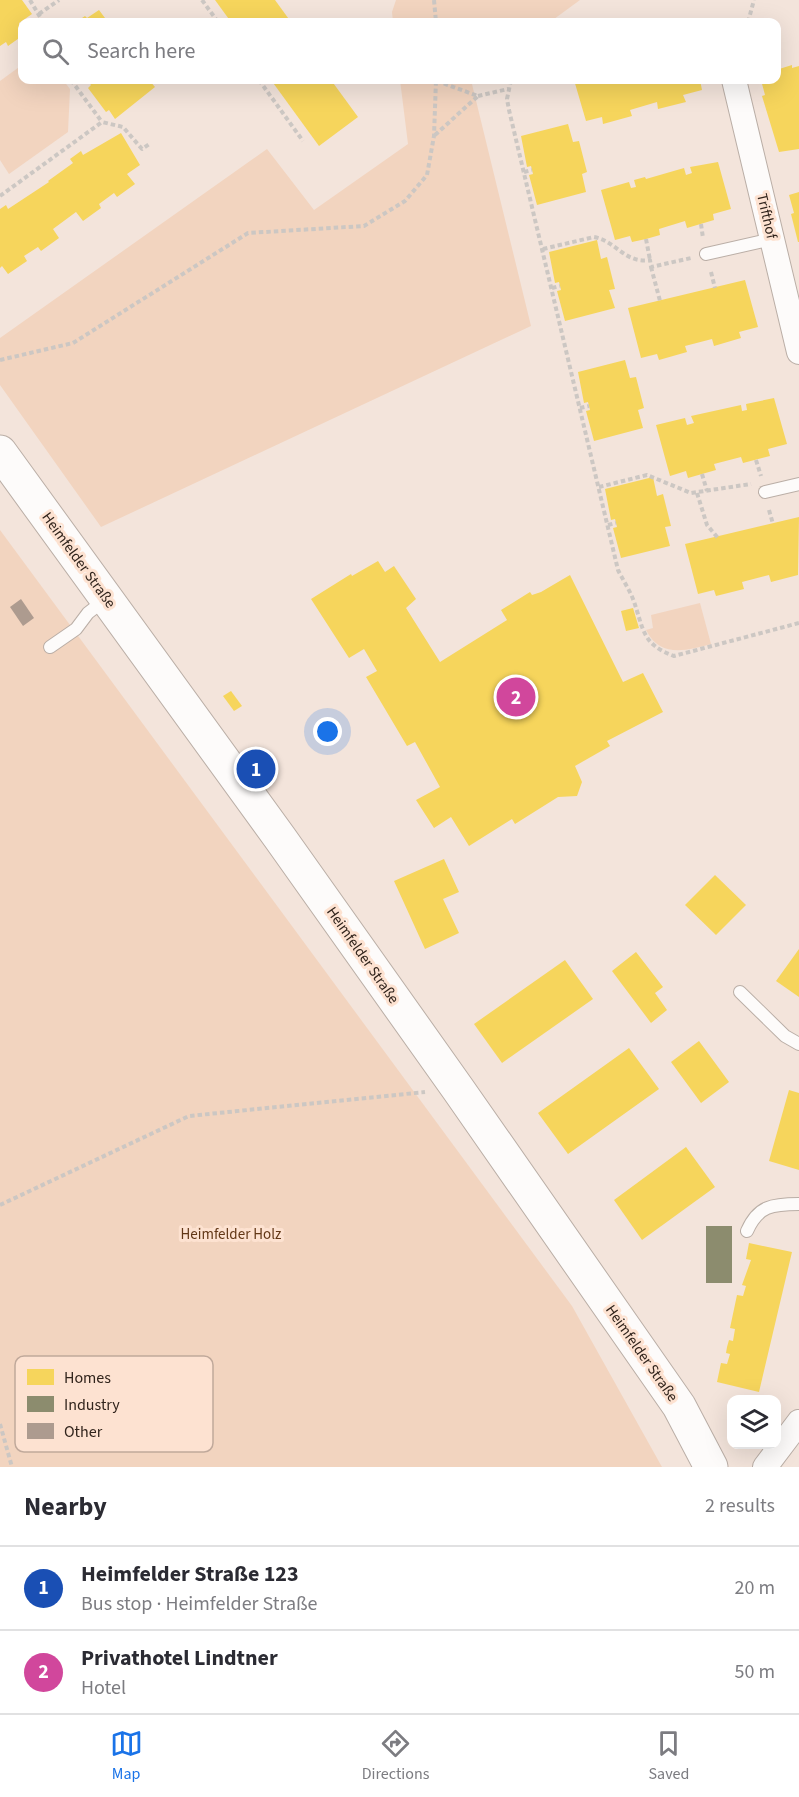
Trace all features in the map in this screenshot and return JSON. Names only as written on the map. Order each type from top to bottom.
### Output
[{"type":"street","name":"Trifthof","points":[[735,84],[799,352]]},
{"type":"street","name":"Heimfelder Straße","points":[[0,452],[458,1089],[679,1406],[711,1467]]},
{"type":"street","points":[[765,1467],[799,1422]]},
{"type":"lane","points":[[703,255],[772,239]]},
{"type":"lane","points":[[765,492],[799,484]]},
{"type":"lane","points":[[50,647],[76,630],[88,613],[107,598]]},
{"type":"lane","points":[[740,992],[785,1036],[799,1044]]},
{"type":"lane","points":[[747,1231],[759,1211],[767,1207],[799,1204]]},
{"type":"path","points":[[30,0],[41,18]]},
{"type":"path","points":[[39,14],[59,0]]},
{"type":"path","points":[[202,0],[215,18]]},
{"type":"path","points":[[434,0],[436,18]]},
{"type":"path","points":[[749,18],[754,0]]},
{"type":"path","points":[[74,84],[102,122],[123,127],[142,149],[151,143]]},
{"type":"path","points":[[262,84],[303,141]]},
{"type":"path","points":[[0,360],[73,343],[248,233],[364,226],[405,201],[427,175],[434,136],[436,84]]},
{"type":"path","points":[[446,84],[478,96]]},
{"type":"path","points":[[510,84],[508,89],[509,110],[618,570],[630,592],[645,638],[658,650],[674,656],[799,623]]},
{"type":"path","points":[[434,136],[478,96],[508,89]]},
{"type":"path","points":[[0,196],[102,122]]},
{"type":"path","points":[[524,172],[532,170]]},
{"type":"path","points":[[543,249],[594,237],[630,259],[650,260]]},
{"type":"path","points":[[646,239],[660,302]]},
{"type":"path","points":[[651,267],[703,255]]},
{"type":"path","points":[[552,288],[560,286]]},
{"type":"path","points":[[580,408],[589,406]]},
{"type":"path","points":[[702,474],[707,491]]},
{"type":"path","points":[[599,487],[647,475],[697,493],[743,483],[754,484],[765,492]]},
{"type":"path","points":[[697,493],[707,525],[718,538]]},
{"type":"path","points":[[608,525],[616,523]]},
{"type":"path","points":[[0,1205],[189,1116],[433,1091]]},
{"type":"path","points":[[0,1424],[12,1467]]},
{"type":"green space","points":[[396,0],[580,0],[555,18],[393,18]]},
{"type":"green space","points":[[18,68],[18,84],[66,84],[70,89],[68,132],[9,174],[0,160],[0,81]]},
{"type":"green space","points":[[400,84],[472,84],[531,326],[101,527],[0,385],[0,338],[267,149],[314,210],[408,144]]},
{"type":"green space","name":"Heimfelder Holz","points":[[0,530],[572,1306],[662,1467],[0,1467]]},
{"type":"green space","points":[[700,603],[711,644],[683,650],[666,649],[652,639],[646,630],[653,628],[651,615]]},
{"type":"building: Homes","points":[[0,0],[22,0],[32,14],[26,18],[18,18],[18,39],[8,46],[6,42],[0,46]]},
{"type":"building: Homes","points":[[215,0],[275,0],[288,18],[228,18]]},
{"type":"building: Homes","points":[[99,10],[105,18],[87,18]]},
{"type":"building: Homes","points":[[792,65],[792,68],[799,66],[799,149],[779,152],[762,96],[765,95],[762,84],[781,84],[781,68]]},
{"type":"building: Homes","points":[[152,84],[155,87],[115,119],[109,110],[106,112],[88,88],[91,85]]},
{"type":"building: Homes","points":[[274,84],[334,84],[358,117],[319,146]]},
{"type":"building: Homes","points":[[575,84],[701,84],[702,90],[683,95],[686,102],[658,109],[657,102],[630,110],[632,116],[603,124],[602,117],[586,121]]},
{"type":"building: Homes","points":[[568,124],[573,142],[579,141],[587,172],[582,174],[586,192],[537,205],[529,175],[533,174],[531,166],[527,167],[521,136]]},
{"type":"building: Homes","points":[[121,133],[140,165],[127,174],[135,184],[117,197],[114,193],[99,204],[101,208],[83,221],[76,212],[53,229],[59,238],[41,251],[38,247],[24,256],[27,261],[8,274],[2,266],[0,268],[0,209],[6,205],[8,209],[49,182],[73,163],[70,159],[81,151],[83,155]]},
{"type":"building: Homes","points":[[718,162],[731,209],[713,214],[714,220],[687,228],[685,221],[659,229],[660,235],[646,239],[632,242],[630,236],[615,240],[601,190],[629,182],[631,188],[636,187],[634,180],[645,177],[646,179],[684,168],[686,175],[692,173],[690,167]]},
{"type":"building: Homes","points":[[799,192],[799,242],[798,242],[789,195]]},
{"type":"building: Homes","points":[[597,240],[601,259],[607,257],[615,289],[609,290],[615,308],[565,321],[557,291],[561,290],[559,282],[555,283],[549,252]]},
{"type":"building: Homes","points":[[745,280],[758,327],[739,332],[741,338],[714,346],[712,339],[685,346],[687,352],[659,360],[657,354],[641,358],[628,308]]},
{"type":"building: Homes","points":[[625,360],[630,378],[636,377],[644,408],[638,410],[643,428],[594,441],[586,411],[590,410],[588,402],[584,403],[578,372]]},
{"type":"building: Homes","points":[[774,398],[787,444],[768,449],[770,456],[743,463],[741,457],[714,464],[716,470],[688,478],[686,471],[670,476],[656,425],[685,418],[687,425],[694,423],[691,416],[741,405],[742,411],[747,410],[746,404]]},
{"type":"building: Homes","points":[[653,477],[657,496],[663,494],[671,526],[665,527],[670,546],[621,558],[613,528],[617,527],[615,519],[611,520],[605,489]]},
{"type":"building: Homes","points":[[799,517],[798,575],[771,582],[769,575],[742,582],[744,589],[716,596],[714,590],[698,594],[685,544]]},
{"type":"building: Homes","points":[[378,561],[385,572],[394,566],[416,599],[406,608],[440,662],[507,620],[501,610],[530,592],[532,595],[541,592],[570,575],[623,682],[643,673],[663,712],[607,741],[610,746],[575,766],[582,782],[577,796],[558,797],[515,824],[512,819],[469,846],[451,817],[434,828],[416,800],[440,787],[415,742],[407,746],[366,677],[377,671],[364,649],[349,658],[311,599],[351,574],[352,576]]},
{"type":"building: Homes","points":[[633,608],[639,628],[626,631],[621,611]]},
{"type":"building: Homes","points":[[231,691],[242,706],[234,711],[223,696]]},
{"type":"building: Homes","points":[[444,859],[459,892],[443,899],[459,933],[425,949],[394,881]]},
{"type":"building: Homes","points":[[715,875],[746,905],[716,935],[685,905]]},
{"type":"building: Homes","points":[[799,949],[799,997],[776,981]]},
{"type":"building: Homes","points":[[636,952],[663,987],[655,993],[667,1010],[651,1023],[612,971]]},
{"type":"building: Homes","points":[[565,960],[593,999],[502,1063],[474,1024]]},
{"type":"building: Homes","points":[[699,1041],[729,1082],[701,1103],[671,1062]]},
{"type":"building: Homes","points":[[629,1048],[659,1089],[568,1154],[538,1113]]},
{"type":"building: Homes","points":[[789,1090],[799,1093],[799,1170],[769,1161]]},
{"type":"building: Homes","points":[[686,1147],[715,1187],[642,1240],[614,1200]]},
{"type":"building: Homes","points":[[749,1243],[792,1252],[759,1392],[717,1382],[721,1363],[727,1364],[730,1354],[726,1353],[729,1340],[733,1341],[735,1329],[730,1328],[737,1295],[743,1296],[746,1286],[742,1285],[751,1260],[746,1259]]},
{"type":"building: Industry","points":[[706,1226],[732,1226],[732,1283],[706,1283]]},
{"type":"building: Other","points":[[21,599],[34,618],[23,626],[10,607]]},
{"type":"place","name":"Privathotel Lindtner","points":[[516,697]]},
{"type":"place","name":"Heimfelder Straße 123","points":[[256,769]]}]
